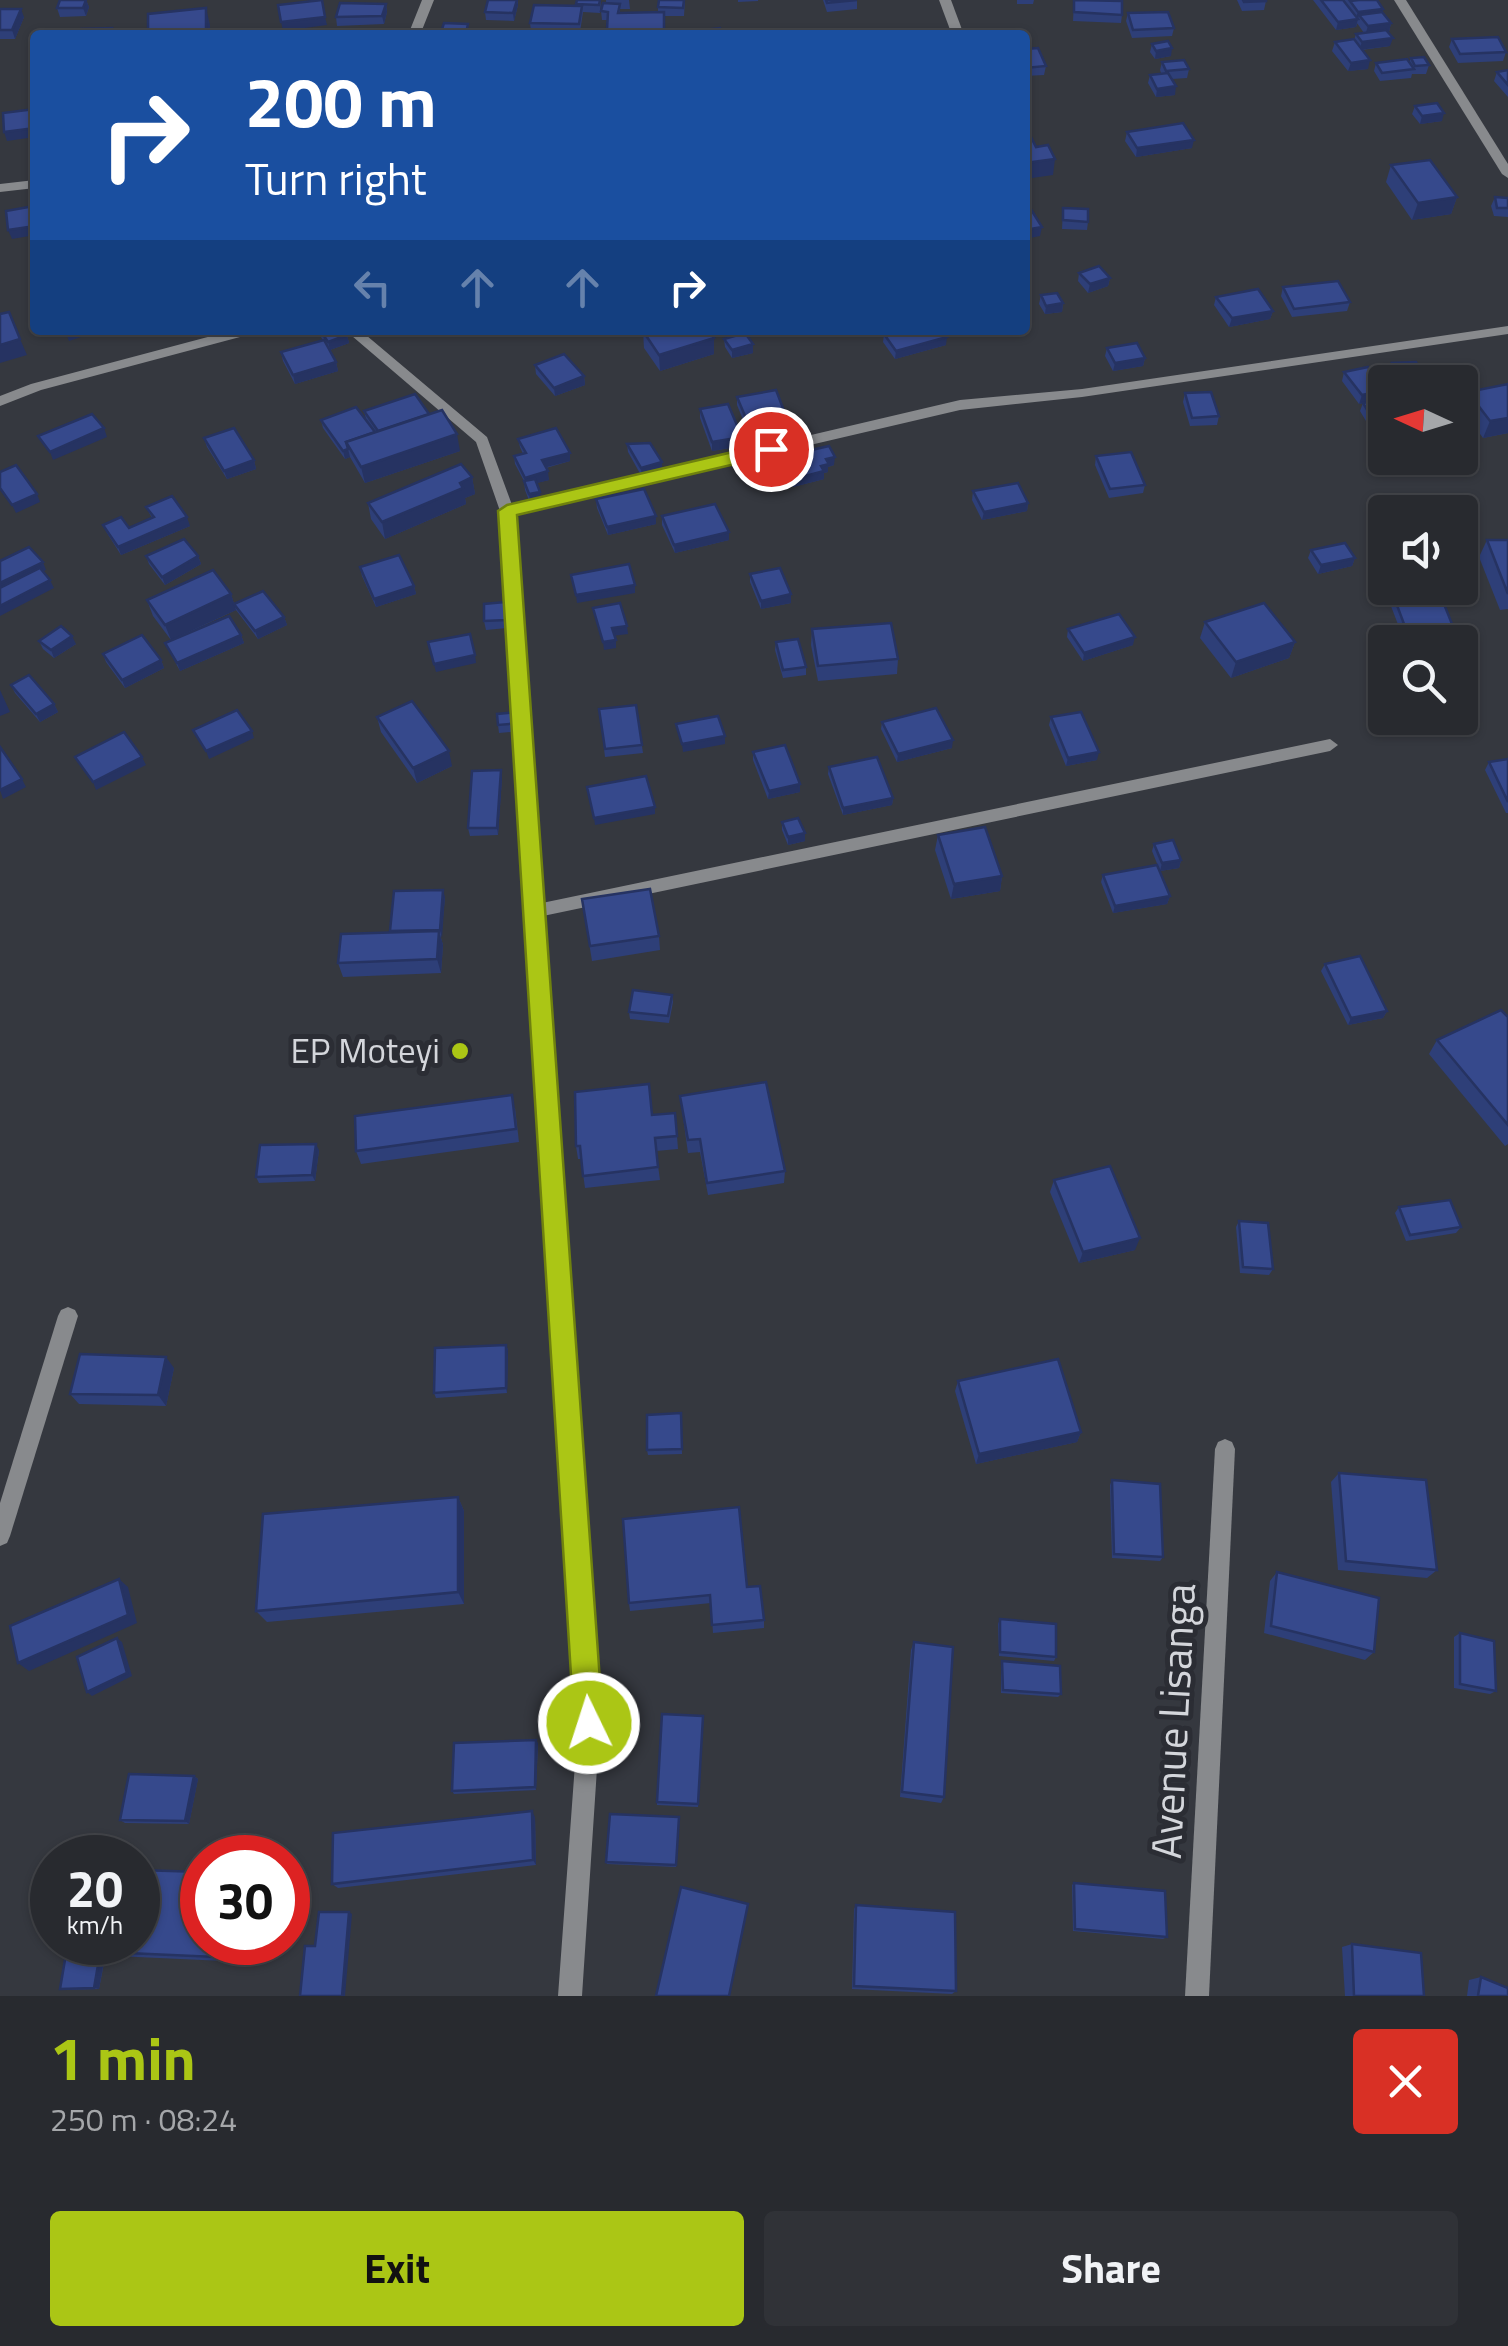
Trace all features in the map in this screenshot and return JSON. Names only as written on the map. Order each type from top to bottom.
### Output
[{"type":"street","points":[[416,30],[428,0]]},
{"type":"street","points":[[945,0],[956,30]]},
{"type":"street","points":[[1400,0],[1508,174]]},
{"type":"street","points":[[0,188],[30,185]]},
{"type":"street","points":[[507,511],[960,405],[1082,393],[1508,330]]},
{"type":"street","points":[[0,401],[36,387],[231,335]]},
{"type":"street","points":[[358,335],[482,440],[507,511],[589,1723],[570,1996]]},
{"type":"street","points":[[535,911],[1330,746]]},
{"type":"street","points":[[0,1536],[68,1316]]},
{"type":"street","name":"Avenue Lisanga","points":[[1197,1996],[1225,1449]]},
{"type":"building","points":[[60,0],[86,0],[83,8],[57,8]]},
{"type":"building","points":[[322,0],[325,17],[281,22],[278,5]]},
{"type":"building","points":[[488,0],[517,0],[513,13],[485,12]]},
{"type":"building","points":[[577,0],[600,0],[599,5],[576,4]]},
{"type":"building","points":[[659,0],[684,0],[683,8],[658,7]]},
{"type":"building","points":[[1074,0],[1122,1],[1122,15],[1074,12]]},
{"type":"building","points":[[1321,0],[1343,0],[1358,19],[1338,22]]},
{"type":"building","points":[[1377,0],[1383,9],[1358,12],[1350,1]]},
{"type":"building","points":[[340,3],[386,4],[382,16],[336,17]]},
{"type":"building","points":[[603,3],[620,4],[618,13],[664,12],[664,29],[607,30],[608,12],[601,11]]},
{"type":"building","points":[[534,5],[582,6],[579,24],[530,23]]},
{"type":"building","points":[[206,8],[206,30],[148,30],[148,14]]},
{"type":"building","points":[[0,9],[21,9],[12,30],[0,30]]},
{"type":"building","points":[[1168,12],[1174,28],[1133,30],[1128,13]]},
{"type":"building","points":[[1382,12],[1391,23],[1368,26],[1359,15]]},
{"type":"building","points":[[444,23],[468,24],[467,30],[442,30]]},
{"type":"building","points":[[1386,30],[1393,38],[1362,42],[1356,34]]},
{"type":"building","points":[[1498,37],[1506,52],[1460,54],[1452,39]]},
{"type":"building","points":[[1354,39],[1370,60],[1351,63],[1335,42]]},
{"type":"building","points":[[1168,41],[1172,48],[1156,51],[1152,44]]},
{"type":"building","points":[[1038,48],[1046,66],[1030,68],[1030,49]]},
{"type":"building","points":[[1424,57],[1429,65],[1415,66],[1411,58]]},
{"type":"building","points":[[1407,59],[1414,69],[1382,73],[1376,63]]},
{"type":"building","points":[[1184,60],[1189,69],[1166,71],[1162,62]]},
{"type":"building","points":[[1508,70],[1508,85],[1497,72]]},
{"type":"building","points":[[1168,73],[1176,86],[1157,89],[1150,75]]},
{"type":"building","points":[[1437,103],[1444,113],[1422,116],[1415,106]]},
{"type":"building","points":[[30,110],[30,129],[4,132],[3,113]]},
{"type":"building","points":[[1183,123],[1194,140],[1137,148],[1127,132]]},
{"type":"building","points":[[1030,135],[1036,147],[1048,145],[1055,159],[1030,162]]},
{"type":"building","points":[[1430,160],[1457,197],[1418,203],[1391,165]]},
{"type":"building","points":[[1495,197],[1508,198],[1508,208],[1497,208]]},
{"type":"building","points":[[30,207],[30,227],[8,230],[6,211]]},
{"type":"building","points":[[1030,208],[1042,227],[1030,229]]},
{"type":"building","points":[[1063,208],[1088,209],[1088,222],[1063,220]]},
{"type":"building","points":[[1099,266],[1110,278],[1090,284],[1079,273]]},
{"type":"building","points":[[1338,281],[1350,302],[1294,309],[1283,287]]},
{"type":"building","points":[[1258,289],[1273,311],[1232,318],[1216,297]]},
{"type":"building","points":[[1057,293],[1063,303],[1046,306],[1041,295]]},
{"type":"building","points":[[9,312],[20,339],[0,345],[0,314]]},
{"type":"building","points":[[323,335],[347,335],[328,342]]},
{"type":"building","points":[[646,335],[714,338],[659,355]]},
{"type":"building","points":[[746,335],[753,344],[732,350],[724,339]]},
{"type":"building","points":[[885,335],[947,337],[896,351]]},
{"type":"building","points":[[324,340],[336,362],[293,375],[281,352]]},
{"type":"building","points":[[1137,343],[1145,358],[1115,363],[1107,348]]},
{"type":"building","points":[[564,354],[584,376],[554,388],[535,365]]},
{"type":"building","points":[[1368,367],[1368,394],[1362,395],[1344,372]]},
{"type":"building","points":[[1508,384],[1508,418],[1490,421],[1478,405],[1478,390]]},
{"type":"building","points":[[776,390],[786,416],[748,423],[737,397]]},
{"type":"building","points":[[1211,392],[1219,416],[1192,418],[1185,393]]},
{"type":"building","points":[[415,394],[429,414],[378,431],[364,411]]},
{"type":"building","points":[[728,404],[742,437],[712,442],[700,409]]},
{"type":"building","points":[[356,407],[375,432],[346,442],[348,449],[343,451],[321,420]]},
{"type":"building","points":[[442,410],[457,434],[361,467],[346,442]]},
{"type":"building","points":[[92,414],[104,428],[50,452],[38,436]]},
{"type":"building","points":[[234,428],[254,460],[224,471],[204,438]]},
{"type":"building","points":[[556,428],[570,453],[542,460],[548,471],[525,478],[514,456],[526,453],[518,439]]},
{"type":"building","points":[[650,443],[662,462],[641,468],[627,444]]},
{"type":"building","points":[[829,446],[835,457],[826,459],[829,464],[821,466],[824,471],[794,479],[781,457]]},
{"type":"building","points":[[1131,452],[1145,485],[1110,489],[1096,456]]},
{"type":"building","points":[[461,464],[472,477],[460,483],[463,488],[382,522],[368,503]]},
{"type":"building","points":[[16,465],[37,494],[12,505],[0,488],[0,472]]},
{"type":"building","points":[[535,479],[540,492],[529,494],[524,481]]},
{"type":"building","points":[[1018,483],[1028,503],[984,512],[973,491]]},
{"type":"building","points":[[644,489],[656,516],[607,527],[596,499]]},
{"type":"building","points":[[172,496],[187,517],[118,547],[103,525],[121,517],[129,528],[154,517],[146,507]]},
{"type":"building","points":[[715,504],[729,532],[674,545],[662,516]]},
{"type":"building","points":[[184,539],[198,556],[162,577],[146,556]]},
{"type":"building","points":[[1487,540],[1508,540],[1508,594]]},
{"type":"building","points":[[1345,543],[1355,558],[1321,565],[1311,550]]},
{"type":"building","points":[[29,547],[43,562],[0,583],[0,561]]},
{"type":"building","points":[[399,555],[414,586],[374,599],[360,567]]},
{"type":"building","points":[[629,564],[635,585],[576,595],[571,575]]},
{"type":"building","points":[[40,568],[50,580],[0,606],[0,588]]},
{"type":"building","points":[[780,568],[791,594],[761,601],[750,574]]},
{"type":"building","points":[[213,570],[231,594],[165,625],[147,600]]},
{"type":"building","points":[[263,591],[284,617],[255,631],[234,604]]},
{"type":"building","points":[[505,602],[506,620],[484,621],[484,604]]},
{"type":"building","points":[[620,603],[627,626],[612,628],[616,640],[603,642],[593,608]]},
{"type":"building","points":[[1264,603],[1295,642],[1236,662],[1205,622]]},
{"type":"building","points":[[1397,605],[1444,605],[1452,625],[1404,625]]},
{"type":"building","points":[[1119,614],[1135,637],[1084,653],[1068,629]]},
{"type":"building","points":[[229,616],[241,635],[177,663],[165,643]]},
{"type":"building","points":[[891,623],[898,659],[818,666],[812,629]]},
{"type":"building","points":[[61,626],[72,636],[51,650],[39,641]]},
{"type":"building","points":[[470,634],[475,655],[434,664],[428,642]]},
{"type":"building","points":[[142,635],[161,660],[122,680],[103,654]]},
{"type":"building","points":[[798,639],[806,667],[783,670],[776,642]]},
{"type":"building","points":[[29,675],[54,704],[36,714],[11,685]]},
{"type":"building","points":[[412,701],[449,751],[413,768],[377,717]]},
{"type":"building","points":[[636,705],[642,745],[605,749],[599,709]]},
{"type":"building","points":[[936,708],[953,740],[898,754],[882,722]]},
{"type":"building","points":[[237,710],[252,731],[206,751],[193,730]]},
{"type":"building","points":[[519,712],[520,723],[498,725],[497,714]]},
{"type":"building","points":[[1081,712],[1099,752],[1068,758],[1051,717]]},
{"type":"building","points":[[718,716],[725,736],[682,744],[676,724]]},
{"type":"building","points":[[124,732],[142,757],[93,782],[75,757]]},
{"type":"building","points":[[785,745],[800,784],[769,791],[753,752]]},
{"type":"building","points":[[0,747],[22,779],[0,790]]},
{"type":"building","points":[[877,757],[893,798],[843,808],[829,767]]},
{"type":"building","points":[[1508,759],[1508,802],[1489,762]]},
{"type":"building","points":[[501,770],[497,828],[468,828],[472,771]]},
{"type":"building","points":[[646,776],[655,807],[594,818],[587,787]]},
{"type":"building","points":[[798,818],[805,833],[788,837],[782,822]]},
{"type":"building","points":[[985,827],[1002,876],[954,884],[938,835]]},
{"type":"building","points":[[1173,840],[1181,860],[1162,863],[1154,844]]},
{"type":"building","points":[[1157,865],[1170,896],[1115,906],[1103,875]]},
{"type":"building","points":[[650,889],[659,936],[590,946],[582,899]]},
{"type":"building","points":[[443,890],[440,930],[390,931],[394,891]]},
{"type":"building","points":[[439,931],[437,959],[338,963],[341,934]]},
{"type":"building","points":[[1360,956],[1387,1011],[1351,1018],[1325,964]]},
{"type":"building","points":[[633,990],[672,995],[668,1016],[629,1012]]},
{"type":"building","points":[[1501,1010],[1508,1017],[1508,1125],[1437,1040]]},
{"type":"building","points":[[766,1082],[785,1171],[707,1183],[700,1139],[688,1140],[680,1096]]},
{"type":"building","points":[[649,1084],[652,1115],[675,1113],[677,1136],[655,1138],[658,1167],[583,1176],[580,1146],[576,1146],[575,1092]]},
{"type":"building","points":[[512,1095],[516,1129],[356,1151],[355,1116]]},
{"type":"building","points":[[316,1144],[312,1175],[256,1177],[260,1145]]},
{"type":"building","points":[[1110,1166],[1140,1238],[1083,1252],[1054,1180]]},
{"type":"building","points":[[1450,1200],[1461,1227],[1410,1235],[1399,1207]]},
{"type":"building","points":[[1239,1221],[1268,1223],[1273,1269],[1243,1267]]},
{"type":"building","points":[[506,1345],[506,1388],[434,1393],[435,1348]]},
{"type":"building","points":[[80,1354],[166,1357],[158,1395],[70,1394]]},
{"type":"building","points":[[1058,1359],[1081,1432],[979,1454],[958,1381]]},
{"type":"building","points":[[681,1413],[682,1449],[647,1450],[647,1415]]},
{"type":"building","points":[[1339,1473],[1426,1480],[1437,1570],[1346,1561]]},
{"type":"building","points":[[1112,1480],[1160,1484],[1163,1557],[1114,1554]]},
{"type":"building","points":[[458,1497],[458,1592],[256,1611],[263,1514]]},
{"type":"building","points":[[739,1507],[747,1587],[760,1586],[764,1620],[712,1625],[710,1595],[629,1603],[623,1519]]},
{"type":"building","points":[[1277,1572],[1379,1598],[1374,1652],[1271,1626]]},
{"type":"building","points":[[119,1579],[128,1615],[18,1663],[10,1626]]},
{"type":"building","points":[[1000,1619],[1056,1624],[1056,1657],[1000,1652]]},
{"type":"building","points":[[1460,1633],[1494,1641],[1496,1691],[1460,1684]]},
{"type":"building","points":[[117,1638],[127,1673],[87,1692],[77,1657]]},
{"type":"building","points":[[914,1642],[953,1647],[944,1797],[902,1792]]},
{"type":"building","points":[[1002,1661],[1060,1666],[1061,1694],[1003,1690]]},
{"type":"building","points":[[662,1714],[703,1716],[698,1804],[657,1802]]},
{"type":"building","points":[[536,1740],[535,1787],[452,1791],[454,1743]]},
{"type":"building","points":[[129,1774],[194,1776],[185,1821],[120,1820]]},
{"type":"building","points":[[532,1811],[533,1860],[332,1884],[333,1833]]},
{"type":"building","points":[[610,1814],[679,1817],[676,1865],[606,1862]]},
{"type":"building","points":[[160,1871],[180,1871],[180,1955],[160,1954]]},
{"type":"building","points":[[1074,1883],[1165,1891],[1167,1937],[1075,1929]]},
{"type":"building","points":[[681,1887],[748,1904],[729,1996],[656,1996]]},
{"type":"building","points":[[856,1905],[955,1912],[956,1991],[854,1986]]},
{"type":"building","points":[[319,1912],[349,1912],[342,1996],[300,1996],[303,1965],[310,1965],[310,1946],[315,1946]]},
{"type":"building","points":[[1352,1944],[1421,1953],[1424,1996],[1354,1996]]},
{"type":"building","points":[[64,1965],[98,1965],[94,1988],[60,1989]]},
{"type":"building","points":[[1481,1977],[1508,1988],[1508,1996],[1478,1996]]},
{"type":"place","name":"EP Moteyi","points":[[460,1051]]},
{"type":"route","points":[[589,1723],[507,511],[771,449]]}]
